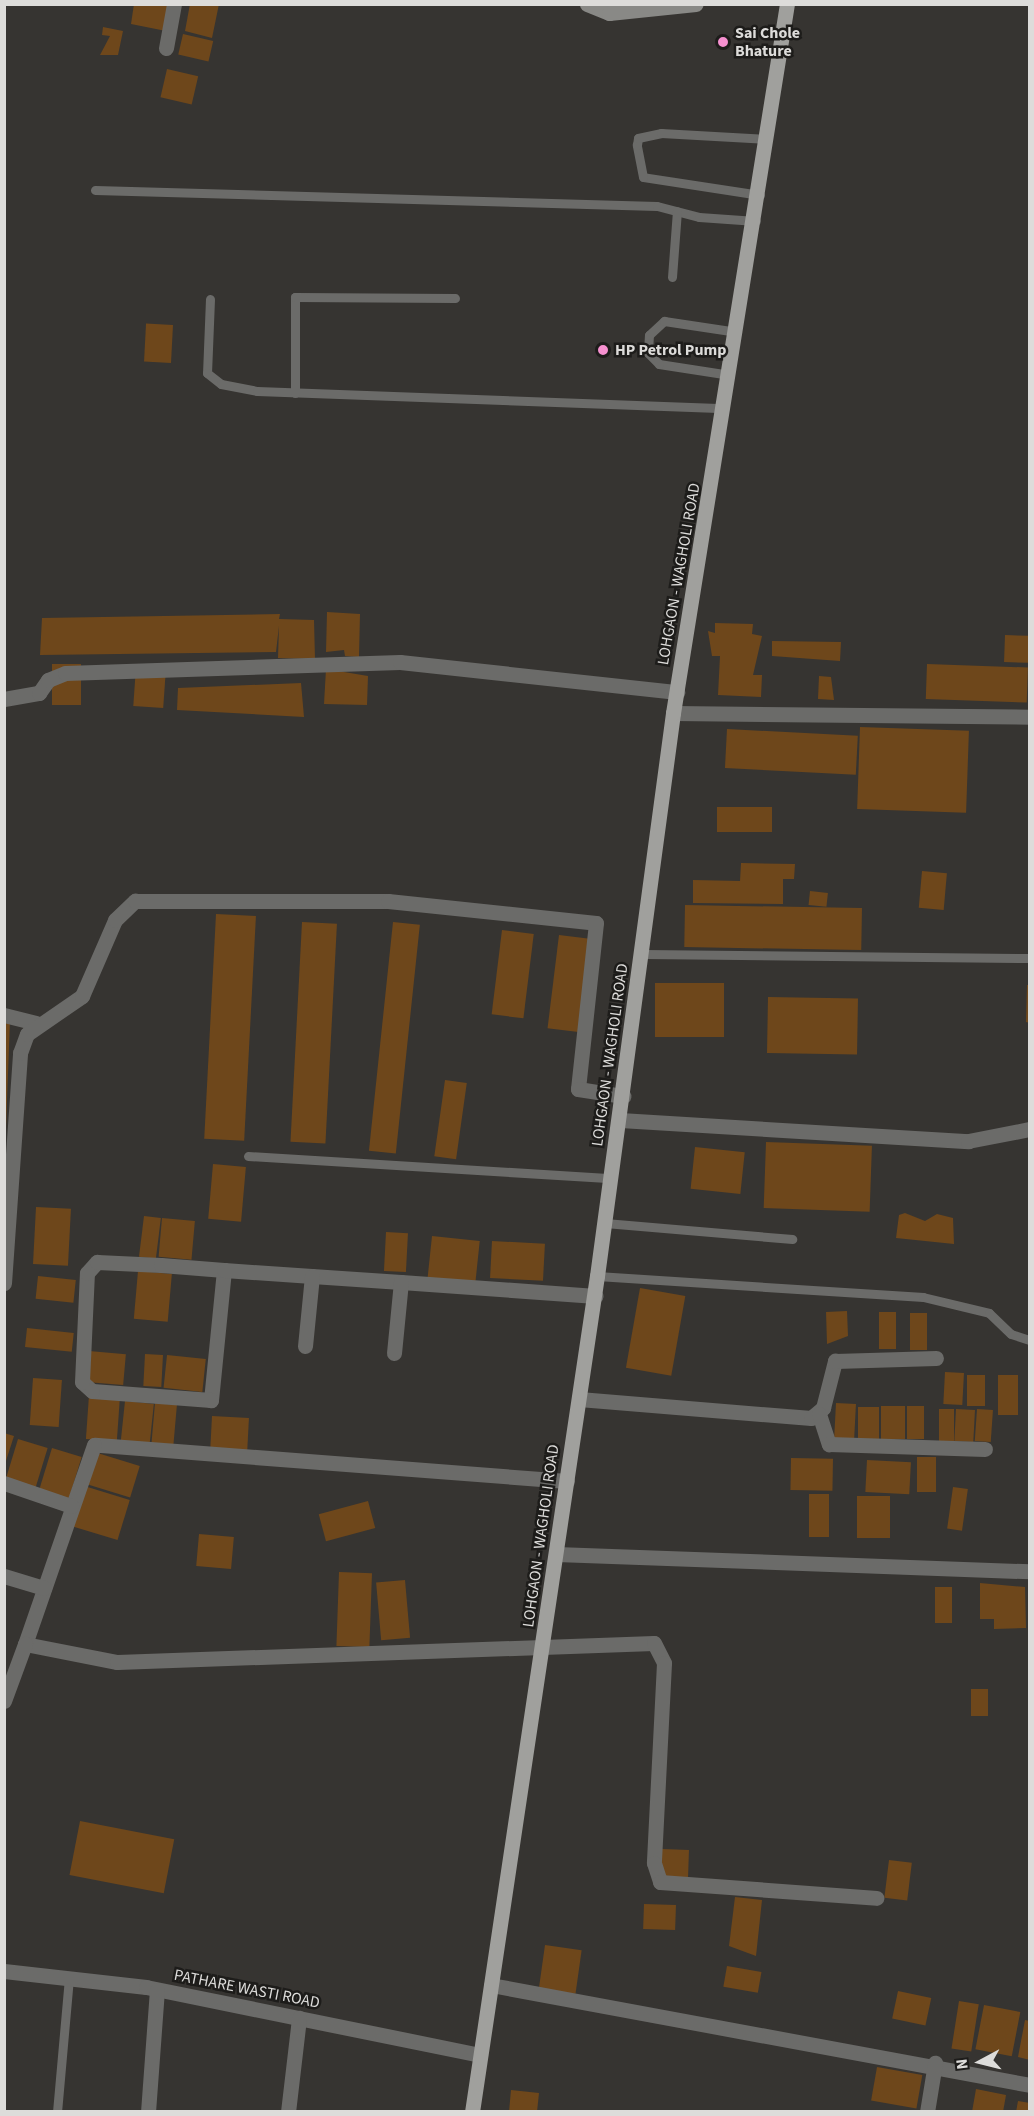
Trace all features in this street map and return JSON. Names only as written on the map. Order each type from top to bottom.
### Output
[{"type":"main road","name":"LOHGAON - WAGHOLI ROAD","points":[[472,2112],[595,1296],[643,954],[673,713],[756,221],[787,4]]},
{"type":"street","points":[[166,48],[174,4]]},
{"type":"street","points":[[587,4],[609,13],[696,4]]},
{"type":"street","points":[[4,699],[39,693],[48,680],[65,673],[400,662],[677,692]]},
{"type":"street","points":[[673,713],[1029,717]]},
{"type":"street","points":[[4,1283],[20,1053],[36,1023],[82,996],[115,920],[135,901],[388,901],[538,915],[596,923],[578,1089],[623,1096]]},
{"type":"street","points":[[4,1015],[36,1023]]},
{"type":"street","points":[[620,1120],[968,1141],[1029,1130]]},
{"type":"street","points":[[224,1270],[211,1400],[92,1391],[82,1382],[92,1265],[224,1270],[595,1296]]},
{"type":"street","points":[[305,1347],[312,1276]]},
{"type":"street","points":[[394,1353],[401,1282]]},
{"type":"street","points":[[936,1358],[835,1361],[819,1414],[829,1444],[985,1449]]},
{"type":"street","points":[[579,1399],[800,1418],[819,1414]]},
{"type":"street","points":[[4,1701],[8,1682],[25,1644],[93,1445],[567,1481]]},
{"type":"street","points":[[4,1483],[71,1506]]},
{"type":"street","points":[[556,1554],[1029,1572]]},
{"type":"street","points":[[4,1576],[44,1588]]},
{"type":"street","points":[[25,1644],[117,1662],[542,1650],[644,1640],[663,1654],[654,1863],[660,1882],[876,1898]]},
{"type":"street","name":"PATHARE WASTI ROAD","points":[[4,1971],[69,1977],[158,1990],[480,2055]]},
{"type":"street","points":[[491,1985],[935,2063],[1029,2085]]},
{"type":"street","points":[[148,2112],[158,1990]]},
{"type":"street","points":[[288,2112],[299,2018]]},
{"type":"street","points":[[927,2112],[935,2063]]},
{"type":"lane","points":[[760,195],[643,177],[637,145],[639,138],[661,133],[768,139]]},
{"type":"lane","points":[[95,190],[677,211],[756,221]]},
{"type":"lane","points":[[672,277],[677,211]]},
{"type":"lane","points":[[295,393],[295,297],[455,298]]},
{"type":"lane","points":[[210,299],[207,373],[221,384],[295,393],[725,408]]},
{"type":"lane","points":[[730,375],[659,364],[648,353],[649,335],[664,321],[737,332]]},
{"type":"lane","points":[[643,954],[1029,958]]},
{"type":"lane","points":[[248,1156],[611,1178]]},
{"type":"lane","points":[[605,1223],[792,1239]]},
{"type":"lane","points":[[597,1276],[923,1296],[989,1313],[1011,1334],[1029,1340]]},
{"type":"lane","points":[[57,2112],[69,1977]]},
{"type":"building","points":[[134,4],[171,5],[166,31],[131,24]]},
{"type":"building","points":[[190,4],[219,4],[212,38],[185,31]]},
{"type":"building","points":[[103,27],[123,31],[118,55],[100,55],[110,36],[102,35]]},
{"type":"building","points":[[183,34],[213,41],[208,61],[178,54]]},
{"type":"building","points":[[167,69],[198,76],[192,104],[160,97]]},
{"type":"building","points":[[146,324],[173,325],[171,363],[144,362]]},
{"type":"building","points":[[327,612],[360,614],[359,657],[345,656],[344,650],[326,652]]},
{"type":"building","points":[[280,614],[279,619],[314,620],[315,659],[278,658],[279,626],[276,652],[40,655],[42,618]]},
{"type":"building","points":[[715,623],[753,624],[752,634],[762,636],[753,675],[762,675],[761,697],[718,695],[720,656],[712,656],[708,631],[715,633]]},
{"type":"building","points":[[1005,635],[1030,636],[1029,663],[1004,662]]},
{"type":"building","points":[[772,641],[841,642],[840,661],[772,656]]},
{"type":"building","points":[[52,664],[81,664],[81,705],[52,705]]},
{"type":"building","points":[[927,664],[1028,668],[1027,703],[926,699]]},
{"type":"building","points":[[136,667],[166,669],[163,708],[133,706]]},
{"type":"building","points":[[326,669],[368,676],[367,705],[324,704]]},
{"type":"building","points":[[819,676],[831,677],[834,700],[818,699]]},
{"type":"building","points":[[301,683],[304,717],[177,710],[178,688]]},
{"type":"building","points":[[860,727],[969,731],[966,813],[857,809]]},
{"type":"building","points":[[727,729],[858,736],[856,775],[725,768]]},
{"type":"building","points":[[717,807],[772,807],[772,832],[717,832]]},
{"type":"building","points":[[741,863],[795,864],[794,879],[783,879],[783,904],[693,903],[693,880],[740,881]]},
{"type":"building","points":[[922,871],[947,873],[944,910],[919,908]]},
{"type":"building","points":[[810,891],[828,893],[826,907],[809,905]]},
{"type":"building","points":[[685,905],[862,908],[861,950],[684,947]]},
{"type":"building","points":[[216,914],[256,916],[244,1141],[204,1139]]},
{"type":"building","points":[[302,922],[337,924],[325,1144],[290,1142]]},
{"type":"building","points":[[393,922],[420,925],[396,1154],[369,1151]]},
{"type":"building","points":[[502,930],[534,934],[523,1018],[492,1014]]},
{"type":"building","points":[[559,935],[590,939],[578,1032],[548,1028]]},
{"type":"building","points":[[655,983],[724,983],[724,1037],[655,1037]]},
{"type":"building","points":[[1027,985],[1030,985],[1030,1023],[1026,1022]]},
{"type":"building","points":[[768,997],[858,999],[857,1055],[767,1053]]},
{"type":"building","points":[[4,1020],[10,1020],[6,1128],[4,1128]]},
{"type":"building","points":[[445,1080],[467,1083],[456,1159],[434,1156]]},
{"type":"building","points":[[766,1142],[872,1146],[870,1212],[764,1208]]},
{"type":"building","points":[[695,1147],[745,1152],[740,1194],[691,1189]]},
{"type":"building","points":[[213,1164],[246,1167],[241,1222],[208,1219]]},
{"type":"building","points":[[36,1207],[71,1209],[68,1266],[33,1264]]},
{"type":"building","points":[[905,1213],[925,1221],[937,1214],[953,1218],[954,1244],[896,1238],[899,1215]]},
{"type":"building","points":[[144,1216],[161,1218],[156,1259],[139,1257]]},
{"type":"building","points":[[162,1218],[195,1221],[191,1260],[159,1257]]},
{"type":"building","points":[[386,1232],[408,1233],[406,1272],[384,1271]]},
{"type":"building","points":[[432,1236],[480,1241],[475,1283],[428,1278]]},
{"type":"building","points":[[492,1241],[545,1244],[543,1281],[490,1278]]},
{"type":"building","points":[[138,1271],[172,1274],[168,1322],[134,1319]]},
{"type":"building","points":[[38,1276],[76,1280],[73,1303],[36,1299]]},
{"type":"building","points":[[640,1288],[685,1296],[671,1376],[626,1368]]},
{"type":"building","points":[[847,1311],[848,1336],[827,1344],[826,1312]]},
{"type":"building","points":[[879,1312],[896,1312],[896,1349],[879,1349]]},
{"type":"building","points":[[910,1313],[927,1313],[927,1350],[910,1350]]},
{"type":"building","points":[[27,1328],[74,1333],[72,1352],[25,1347]]},
{"type":"building","points":[[89,1351],[126,1354],[123,1385],[86,1382]]},
{"type":"building","points":[[145,1354],[163,1355],[161,1387],[143,1386]]},
{"type":"building","points":[[167,1355],[206,1359],[202,1392],[164,1388]]},
{"type":"building","points":[[945,1372],[964,1373],[962,1405],[943,1404]]},
{"type":"building","points":[[967,1375],[985,1375],[985,1406],[967,1406]]},
{"type":"building","points":[[998,1375],[1018,1375],[1018,1415],[998,1415]]},
{"type":"building","points":[[33,1378],[62,1380],[59,1427],[30,1425]]},
{"type":"building","points":[[89,1395],[120,1397],[117,1441],[86,1439]]},
{"type":"building","points":[[125,1401],[154,1404],[150,1444],[121,1441]]},
{"type":"building","points":[[155,1403],[177,1405],[173,1447],[151,1445]]},
{"type":"building","points":[[836,1403],[856,1404],[854,1439],[834,1438]]},
{"type":"building","points":[[881,1406],[905,1406],[905,1439],[881,1439]]},
{"type":"building","points":[[907,1406],[924,1406],[924,1439],[907,1439]]},
{"type":"building","points":[[858,1407],[879,1407],[879,1439],[858,1439]]},
{"type":"building","points":[[939,1409],[954,1409],[954,1442],[939,1442]]},
{"type":"building","points":[[956,1409],[975,1410],[973,1442],[954,1441]]},
{"type":"building","points":[[977,1409],[993,1410],[991,1442],[975,1441]]},
{"type":"building","points":[[212,1416],[249,1418],[247,1451],[210,1449]]},
{"type":"building","points":[[4,1433],[14,1436],[5,1464],[4,1464]]},
{"type":"building","points":[[18,1439],[48,1448],[35,1488],[6,1479]]},
{"type":"building","points":[[52,1448],[82,1457],[69,1499],[39,1490]]},
{"type":"building","points":[[91,1451],[140,1466],[130,1497],[81,1483]]},
{"type":"building","points":[[917,1457],[936,1457],[936,1492],[917,1492]]},
{"type":"building","points":[[791,1458],[833,1459],[832,1491],[790,1490]]},
{"type":"building","points":[[867,1460],[911,1462],[909,1494],[865,1492]]},
{"type":"building","points":[[81,1485],[130,1500],[117,1540],[69,1525]]},
{"type":"building","points":[[953,1487],[968,1489],[962,1531],[947,1529]]},
{"type":"building","points":[[809,1494],[829,1494],[829,1537],[809,1537]]},
{"type":"building","points":[[857,1496],[890,1496],[890,1538],[857,1538]]},
{"type":"building","points":[[368,1501],[375,1528],[326,1541],[319,1514]]},
{"type":"building","points":[[199,1534],[234,1537],[231,1569],[196,1566]]},
{"type":"building","points":[[339,1572],[372,1573],[369,1647],[336,1646]]},
{"type":"building","points":[[405,1580],[410,1638],[381,1640],[376,1583]]},
{"type":"building","points":[[980,1583],[1025,1587],[1026,1628],[994,1629],[994,1619],[980,1619]]},
{"type":"building","points":[[935,1587],[952,1587],[952,1623],[935,1623]]},
{"type":"building","points":[[971,1689],[988,1689],[988,1716],[971,1716]]},
{"type":"building","points":[[80,1821],[174,1839],[164,1893],[70,1875]]},
{"type":"building","points":[[662,1849],[689,1850],[688,1880],[661,1879]]},
{"type":"building","points":[[889,1860],[912,1863],[907,1901],[884,1898]]},
{"type":"building","points":[[735,1897],[762,1900],[756,1956],[729,1946]]},
{"type":"building","points":[[644,1904],[676,1905],[675,1930],[643,1929]]},
{"type":"building","points":[[545,1945],[582,1950],[576,1994],[539,1989]]},
{"type":"building","points":[[727,1966],[761,1972],[758,1993],[723,1987]]},
{"type":"building","points":[[898,1991],[931,1998],[925,2025],[892,2018]]},
{"type":"building","points":[[959,2001],[979,2004],[971,2052],[951,2048]]},
{"type":"building","points":[[984,2005],[1020,2012],[1012,2056],[975,2049]]},
{"type":"building","points":[[1025,2020],[1030,2021],[1030,2060],[1018,2057]]},
{"type":"building","points":[[877,2067],[922,2075],[916,2108],[871,2100]]},
{"type":"building","points":[[976,2089],[1006,2095],[1003,2112],[972,2112]]},
{"type":"building","points":[[511,2090],[539,2093],[537,2112],[509,2112]]},
{"type":"building","points":[[1018,2101],[1030,2103],[1030,2112],[1016,2112]]},
{"type":"place","name":"Sai Chole Bhature","points":[[723,42]]},
{"type":"place","name":"HP Petrol Pump","points":[[603,350]]}]
